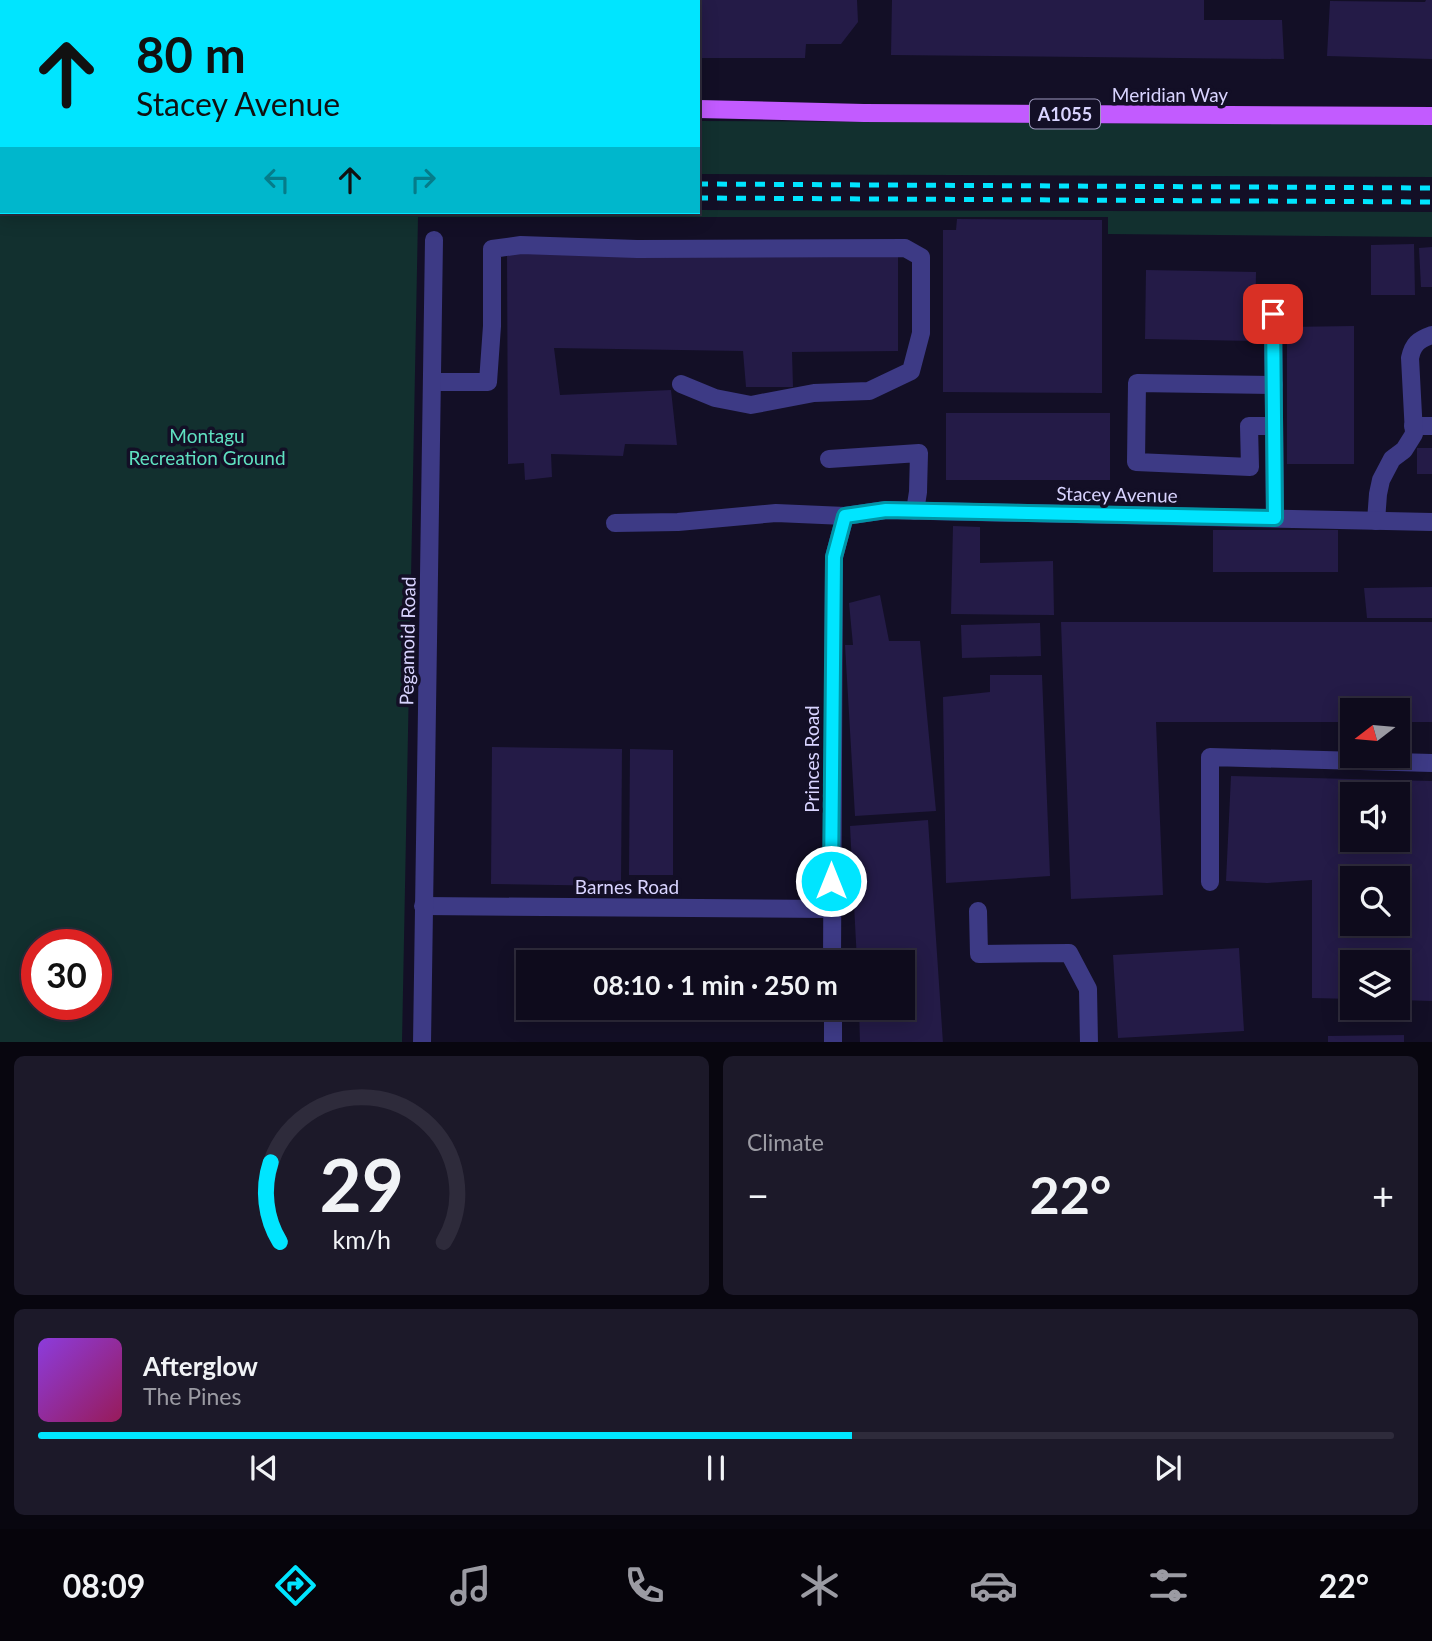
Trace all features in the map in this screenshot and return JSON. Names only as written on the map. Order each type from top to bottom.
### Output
[{"type":"main road","name":"Meridian Way","points":[[700,109],[878,113],[1432,116]]},
{"type":"street","name":"Pegamoid Road","points":[[422,1042],[434,240]]},
{"type":"street","points":[[433,383],[488,382],[492,327],[492,249],[521,245],[636,250],[905,248],[921,257],[921,333],[911,371],[869,391],[814,393],[751,405],[715,398],[681,384]]},
{"type":"street","points":[[1273,314],[1275,518]]},
{"type":"street","points":[[1376,521],[1381,480],[1392,459],[1404,450],[1414,434],[1410,358],[1413,347],[1421,339],[1432,335]]},
{"type":"street","points":[[1274,385],[1138,383],[1136,462],[1250,467],[1249,426],[1274,426]]},
{"type":"street","points":[[1413,426],[1432,426]]},
{"type":"street","points":[[829,459],[919,453],[915,511]]},
{"type":"street","name":"Stacey Avenue","points":[[615,523],[678,522],[776,513],[845,516],[886,510],[1432,522]]},
{"type":"street","name":"Princes Road","points":[[832,950],[834,557],[845,516]]},
{"type":"street","points":[[1210,882],[1210,757],[1432,763]]},
{"type":"street","name":"Barnes Road","points":[[423,906],[831,909]]},
{"type":"street","points":[[978,911],[979,954],[1069,953],[1088,989],[1089,1042]]},
{"type":"street","points":[[833,1020],[833,1042]]},
{"type":"green space","points":[[700,121],[1432,125],[1432,177],[700,174]]},
{"type":"green space","name":"Montagu Recreation Ground","points":[[700,210],[1432,212],[1432,237],[1108,234],[1108,217],[418,217],[402,1042],[0,1042],[0,214],[700,214]]},
{"type":"building","points":[[700,0],[857,0],[858,22],[841,44],[806,44],[805,58],[700,58]]},
{"type":"building","points":[[892,0],[1204,0],[1204,20],[1282,20],[1284,59],[891,55]]},
{"type":"building","points":[[1432,0],[1432,59],[1327,56],[1330,1]]},
{"type":"building","points":[[957,219],[1102,220],[1102,393],[943,392],[943,230],[956,230]]},
{"type":"building","points":[[1414,244],[1415,295],[1371,295],[1371,245]]},
{"type":"building","points":[[1432,247],[1432,287],[1421,287],[1419,248]]},
{"type":"building","points":[[507,254],[898,254],[898,351],[792,352],[793,387],[746,387],[743,351],[554,348],[560,395],[671,390],[677,445],[625,444],[623,456],[551,454],[552,477],[525,480],[524,463],[508,464]]},
{"type":"building","points":[[1146,270],[1256,272],[1255,341],[1145,339]]},
{"type":"building","points":[[1354,326],[1354,464],[1287,464],[1287,327]]},
{"type":"building","points":[[946,413],[1110,413],[1110,480],[946,480]]},
{"type":"building","points":[[1417,448],[1432,448],[1432,474],[1417,474]]},
{"type":"building","points":[[953,526],[980,527],[980,563],[1053,561],[1054,615],[951,614]]},
{"type":"building","points":[[1213,530],[1338,530],[1338,572],[1213,572]]},
{"type":"building","points":[[1432,587],[1432,618],[1367,618],[1364,588]]},
{"type":"building","points":[[880,595],[889,641],[920,641],[936,811],[855,816],[845,645],[853,645],[849,603]]},
{"type":"building","points":[[1061,622],[1432,622],[1432,722],[1410,722],[1410,698],[1340,698],[1340,722],[1156,722],[1163,895],[1071,899]]},
{"type":"building","points":[[1040,623],[1041,656],[962,658],[961,625]]},
{"type":"building","points":[[990,675],[1042,675],[1050,876],[946,883],[943,697],[990,692]]},
{"type":"building","points":[[492,747],[622,749],[621,886],[491,884]]},
{"type":"building","points":[[630,749],[673,750],[673,875],[629,875]]},
{"type":"building","points":[[1231,776],[1432,781],[1432,1001],[1410,1000],[1410,950],[1340,950],[1340,999],[1312,998],[1312,880],[1267,883],[1226,881]]},
{"type":"building","points":[[928,820],[943,1042],[860,1042],[859,1020],[915,1020],[915,950],[856,950],[850,826]]},
{"type":"building","points":[[1239,948],[1244,1031],[1118,1038],[1113,955]]},
{"type":"building","points":[[1404,1035],[1404,1042],[1328,1042],[1328,1036]]},
{"type":"railway","points":[[700,184],[1432,188]]},
{"type":"railway","points":[[700,198],[1432,202]]},
{"type":"route","points":[[831,881],[834,557],[845,516],[886,510],[1275,518],[1273,314]]}]
